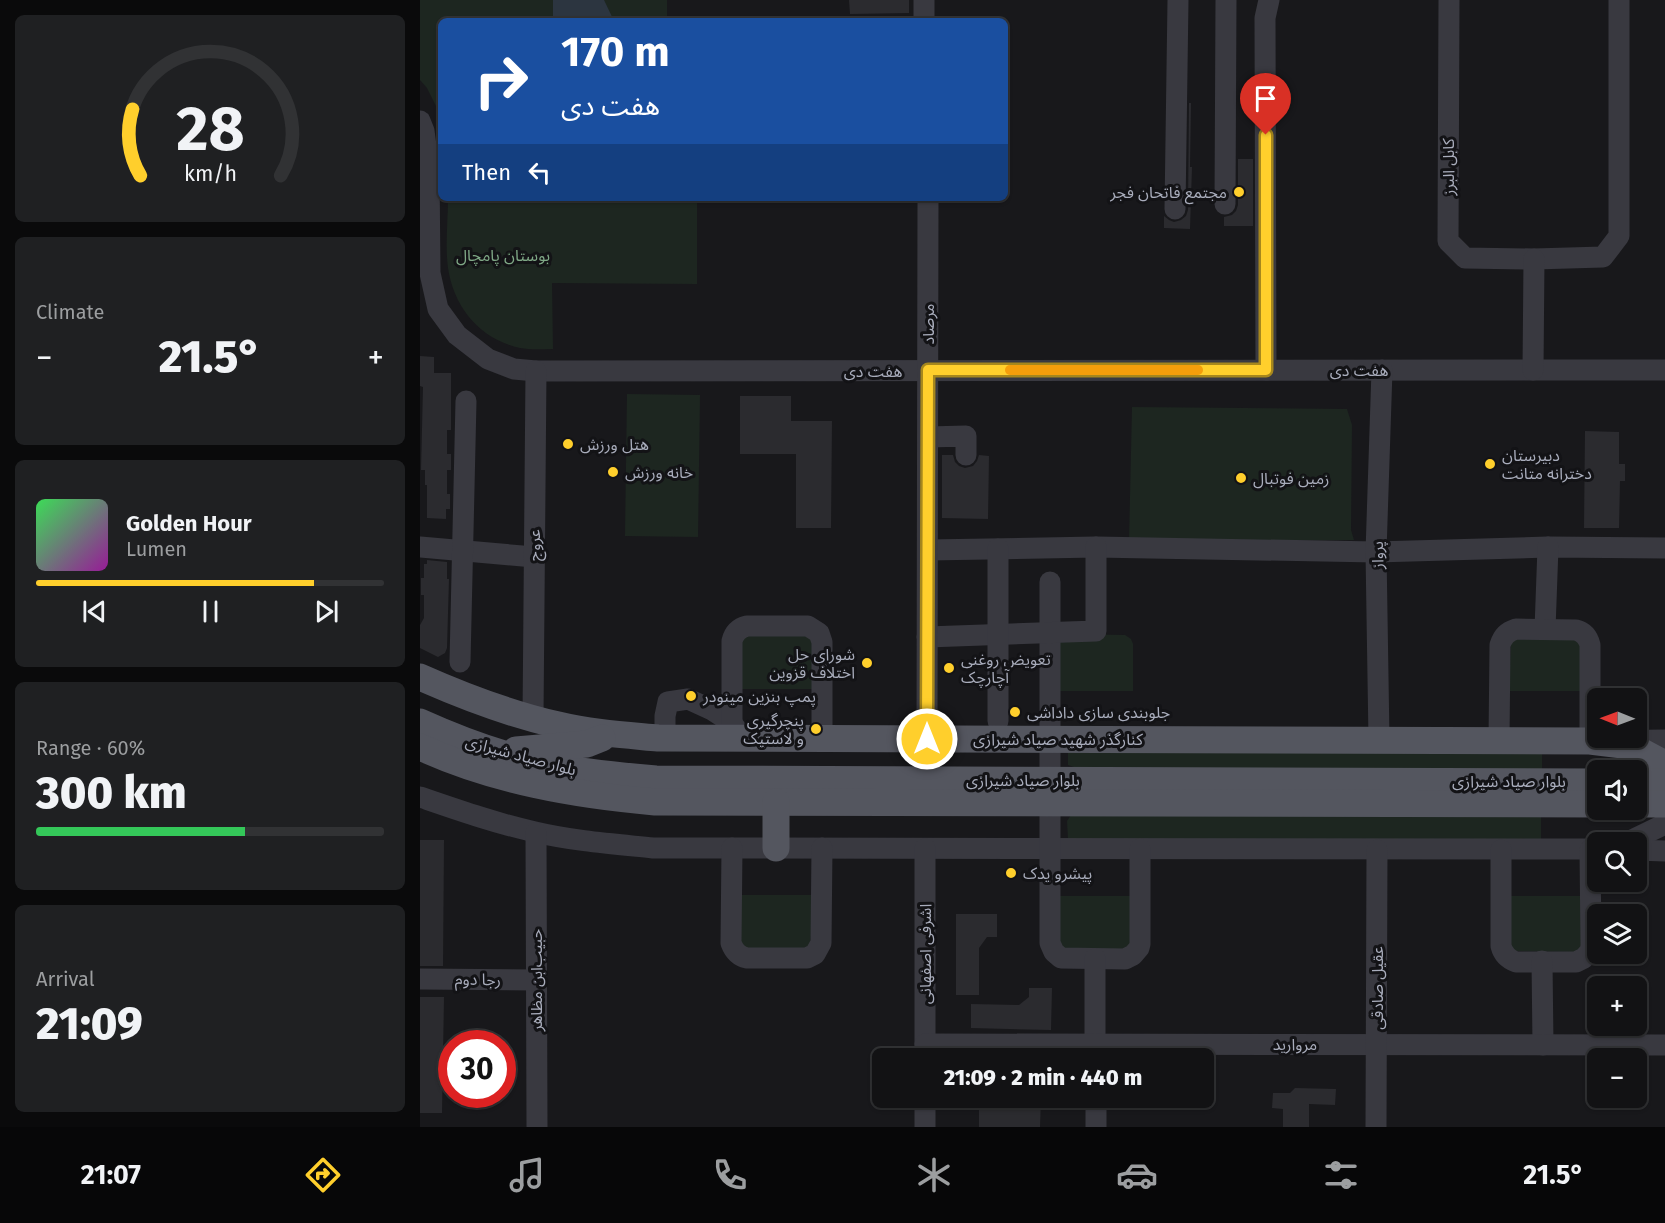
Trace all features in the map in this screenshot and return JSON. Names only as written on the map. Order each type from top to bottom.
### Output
[{"type":"main road","name":"کنارگذر شهید صیاد شیرازی","points":[[420,677],[456,693],[508,711],[559,725],[612,734],[665,738],[736,733],[822,738],[927,739],[1587,741]]},
{"type":"main road","name":"بلوار صیاد شیرازی","points":[[420,722],[495,751],[550,766],[607,775],[656,779],[1050,792],[1587,804]]},
{"type":"main road","points":[[495,751],[586,744],[612,734]]},
{"type":"main road","name":"بلوار صیاد شیرازی","points":[[420,747],[500,776],[546,788],[604,798],[655,802],[776,802],[1050,792],[1587,782]]},
{"type":"main road","name":"کنارگذر شهید صیاد شیرازی","points":[[1635,748],[1665,764]]},
{"type":"main road","points":[[1647,782],[1665,782]]},
{"type":"main road","points":[[776,802],[776,848]]},
{"type":"main road","points":[[1647,804],[1665,804]]},
{"type":"street","points":[[924,0],[924,18]]},
{"type":"street","points":[[1174,209],[1178,0]]},
{"type":"street","points":[[1225,204],[1226,0]]},
{"type":"street","points":[[1266,370],[1265,18],[1269,0]]},
{"type":"street","name":"کابل البرز","points":[[1449,0],[1448,241],[1465,258],[1534,259],[1603,257],[1619,236],[1618,0]]},
{"type":"street","name":"هفت دی","points":[[420,121],[424,130],[429,168],[430,273],[438,309],[457,335],[488,359],[514,369],[536,371],[1665,370]]},
{"type":"street","name":"مرصاد","points":[[927,739],[928,201]]},
{"type":"street","points":[[1533,370],[1534,259]]},
{"type":"street","name":"پرواز","points":[[1379,740],[1377,552],[1382,370]]},
{"type":"street","name":"عروج","points":[[533,718],[536,371]]},
{"type":"street","points":[[460,662],[466,401]]},
{"type":"street","points":[[928,437],[966,436],[966,455]]},
{"type":"street","points":[[420,547],[534,557]]},
{"type":"street","points":[[927,637],[1096,631],[1096,547]]},
{"type":"street","points":[[928,550],[1096,547],[1377,552],[1548,547],[1665,548]]},
{"type":"street","points":[[1545,629],[1548,547]]},
{"type":"street","points":[[998,549],[998,721]]},
{"type":"street","points":[[1050,582],[1050,939],[1051,948],[1057,956],[1065,959],[1125,959],[1133,956],[1139,948],[1140,849]]},
{"type":"street","points":[[736,733],[732,641],[736,633],[747,626],[808,626],[819,633],[822,642],[822,738]]},
{"type":"street","points":[[1499,740],[1500,645],[1507,633],[1516,629],[1576,630],[1584,633],[1589,641],[1589,688]]},
{"type":"street","points":[[665,738],[665,716],[668,702],[688,699],[712,710],[736,733]]},
{"type":"street","points":[[1647,740],[1665,740]]},
{"type":"street","points":[[420,797],[475,816],[536,832],[598,843],[653,848],[1587,850]]},
{"type":"street","points":[[1647,833],[1665,824]]},
{"type":"street","name":"حبیب‌ابن مظاهر","points":[[536,832],[537,1127]]},
{"type":"street","points":[[732,848],[731,943],[738,955],[747,958],[807,958],[818,951],[821,943],[822,848]]},
{"type":"street","name":"اشرفی اصفهانی","points":[[925,849],[925,1048]]},
{"type":"street","name":"عقیل صادقی","points":[[1376,1127],[1377,850]]},
{"type":"street","points":[[1501,850],[1501,946],[1508,958],[1516,962],[1576,962],[1584,958],[1590,951],[1593,892]]},
{"type":"street","points":[[1647,850],[1665,851]]},
{"type":"street","points":[[1095,959],[1095,1043]]},
{"type":"street","points":[[1542,961],[1543,1045]]},
{"type":"street","name":"رجا دوم","points":[[420,979],[536,980]]},
{"type":"street","name":"مروارید","points":[[989,1048],[1095,1043],[1665,1045]]},
{"type":"street","points":[[925,1108],[925,1127]]},
{"type":"street","points":[[1095,1108],[1096,1127]]},
{"type":"green space","points":[[420,0],[667,0],[667,18],[438,18],[438,110],[427,88],[420,80]]},
{"type":"green space","name":"بوستان پامچال","points":[[448,201],[697,201],[697,284],[552,283],[553,349],[524,349],[506,344],[493,337],[471,320],[463,309],[451,283],[447,242]]},
{"type":"green space","points":[[627,394],[700,395],[698,537],[625,536]]},
{"type":"green space","name":"زمین فوتبال","points":[[1132,407],[1347,409],[1352,425],[1351,530],[1354,540],[1129,542]]},
{"type":"green space","points":[[806,634],[813,638],[814,689],[739,689],[739,642],[744,635]]},
{"type":"green space","points":[[1067,634],[1125,635],[1131,639],[1133,644],[1133,691],[1058,691],[1058,644]]},
{"type":"green space","points":[[1580,637],[1584,691],[1509,691],[1511,639]]},
{"type":"green space","points":[[1542,746],[1542,775],[1080,769],[1068,765],[1068,752]]},
{"type":"green space","points":[[1541,812],[1541,840],[1068,839],[1067,821],[1071,815]]},
{"type":"green space","points":[[739,895],[814,895],[810,949],[748,951],[739,944]]},
{"type":"green space","points":[[1058,896],[1132,896],[1132,943],[1129,950],[1067,952],[1058,945]]},
{"type":"green space","points":[[1509,896],[1584,896],[1584,943],[1576,952],[1515,951],[1509,945]]},
{"type":"water","points":[[553,0],[604,0],[613,18],[553,18]]},
{"type":"building","points":[[849,0],[909,0],[909,13],[850,14]]},
{"type":"building","points":[[1189,103],[1191,103],[1190,167],[1192,167],[1190,229],[1164,228],[1164,216],[1174,222],[1186,216],[1188,210]]},
{"type":"building","points":[[1238,159],[1253,159],[1253,226],[1224,226],[1224,217],[1232,215],[1238,205]]},
{"type":"building","points":[[420,356],[434,357],[434,373],[451,373],[451,430],[447,430],[447,454],[451,454],[451,470],[447,470],[447,494],[450,494],[450,509],[446,509],[446,519],[427,518],[427,485],[425,485],[425,470],[421,470],[423,387],[420,386]]},
{"type":"building","points":[[740,396],[791,396],[791,421],[832,421],[831,528],[796,528],[796,454],[740,454]]},
{"type":"building","points":[[1585,431],[1619,432],[1619,464],[1625,464],[1625,481],[1620,481],[1619,528],[1584,528]]},
{"type":"building","points":[[942,455],[953,455],[955,462],[965,468],[973,466],[979,455],[989,456],[988,519],[942,518]]},
{"type":"building","points":[[427,560],[447,562],[447,579],[449,579],[447,648],[445,653],[438,657],[420,648],[420,625],[424,618],[421,578],[424,578],[424,564],[427,564]]},
{"type":"building","points":[[420,840],[444,840],[443,966],[420,966]]},
{"type":"building","points":[[956,914],[997,914],[997,937],[987,937],[979,948],[979,995],[956,995]]},
{"type":"building","points":[[1029,988],[1052,988],[1051,1030],[971,1028],[971,1004],[1019,1005],[1029,997]]},
{"type":"building","points":[[420,997],[444,997],[443,1030],[438,1030],[438,1108],[442,1108],[442,1113],[420,1113]]},
{"type":"building","points":[[1295,1088],[1336,1089],[1335,1105],[1309,1104],[1309,1127],[1283,1127],[1283,1109],[1272,1108],[1273,1093],[1290,1093]]},
{"type":"building","points":[[979,1108],[1041,1108],[1040,1127],[979,1127]]},
{"type":"slow traffic","points":[[1010,370],[1198,370]]},
{"type":"place","name":"مجتمع فاتحان فجر","points":[[1239,192]]},
{"type":"place","name":"هتل ورزش","points":[[568,444]]},
{"type":"place","name":"دبیرستان دخترانه متانت","points":[[1490,464]]},
{"type":"place","name":"خانه ورزش","points":[[613,472]]},
{"type":"place","name":"زمین فوتبال","points":[[1241,478]]},
{"type":"place","name":"شورای حل اختلاف قزوین","points":[[867,663]]},
{"type":"place","name":"تعویض روغنی آچارچک","points":[[949,668]]},
{"type":"place","name":"پمپ بنزین مینودر","points":[[691,696]]},
{"type":"place","name":"جلوبندی سازی داداشی","points":[[1015,712]]},
{"type":"place","name":"پنچرگیری و لاستیک","points":[[816,729]]},
{"type":"place","name":"پیشرو یدک","points":[[1011,873]]},
{"type":"route","points":[[927,739],[928,370],[1266,370],[1266,135]]}]
